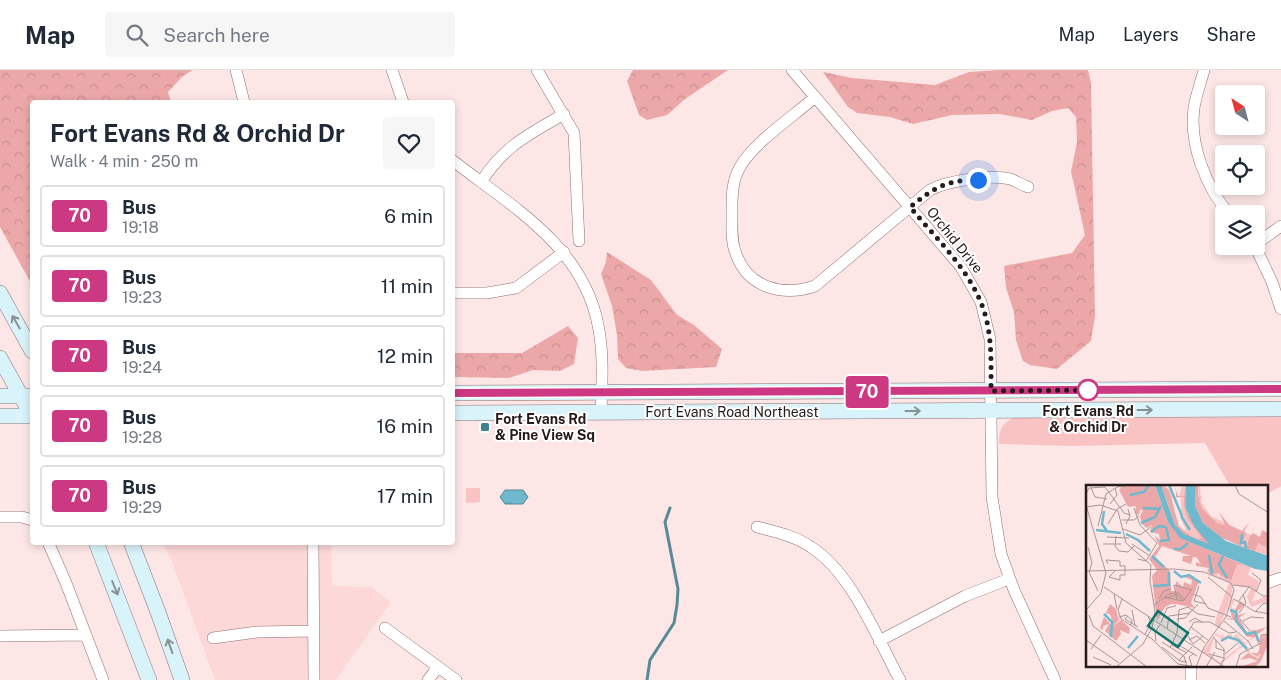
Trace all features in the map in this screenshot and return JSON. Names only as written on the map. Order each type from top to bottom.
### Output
[{"type":"main road","points":[[0,293],[30,347]]},
{"type":"main road","points":[[0,358],[27,396]]},
{"type":"main road","name":"Fort Evans Road Northeast","points":[[455,393],[1281,389]]},
{"type":"main road","points":[[0,396],[27,396]]},
{"type":"main road","name":"Fort Evans Road Northeast","points":[[455,413],[1281,409]]},
{"type":"main road","points":[[0,416],[30,416]]},
{"type":"main road","points":[[97,545],[149,680]]},
{"type":"main road","points":[[132,545],[182,680]]},
{"type":"street","points":[[236,70],[244,100]]},
{"type":"street","points":[[392,70],[402,100]]},
{"type":"street","points":[[537,70],[573,129],[576,143],[579,241]]},
{"type":"street","name":"Orchid Drive","points":[[792,70],[961,267],[981,302],[990,340],[992,497],[995,526],[1009,579],[1055,680]]},
{"type":"street","points":[[1204,70],[1194,110],[1195,141],[1203,168],[1216,199],[1221,205]]},
{"type":"street","points":[[815,97],[748,155],[735,178],[732,190],[732,241],[736,254],[749,275],[758,282],[779,291],[792,292],[815,286],[930,190],[954,181],[1009,179],[1028,187]]},
{"type":"street","points":[[481,182],[504,151],[564,114]]},
{"type":"street","points":[[455,162],[541,228],[564,252],[584,283],[596,318],[601,346],[601,413]]},
{"type":"street","points":[[1265,238],[1281,226]]},
{"type":"street","points":[[455,293],[487,293],[516,288],[564,252]]},
{"type":"street","points":[[1260,255],[1281,309]]},
{"type":"street","points":[[0,517],[22,517],[30,519]]},
{"type":"street","points":[[757,527],[795,538],[824,557],[848,584],[900,680]]},
{"type":"street","points":[[49,545],[103,680]]},
{"type":"street","points":[[313,545],[314,680]]},
{"type":"street","points":[[1268,583],[1281,578]]},
{"type":"street","points":[[879,641],[965,596],[1009,579]]},
{"type":"street","points":[[385,628],[456,680]]},
{"type":"street","points":[[213,638],[256,632],[314,631]]},
{"type":"street","points":[[0,636],[86,635]]},
{"type":"street","points":[[428,680],[438,667]]},
{"type":"shaded area","points":[[1281,417],[1281,486],[1268,493],[1268,485],[1229,485],[1205,443],[1071,446],[999,444],[1002,428],[1006,422],[1014,418]]},
{"type":"shaded area","points":[[466,488],[480,488],[480,502],[466,503]]},
{"type":"shaded area","points":[[163,545],[331,545],[332,586],[371,587],[391,602],[336,680],[215,680],[171,559]]},
{"type":"green space","points":[[0,70],[193,70],[183,76],[168,92],[170,100],[30,100],[30,281],[0,227]]},
{"type":"green space","points":[[633,70],[728,70],[685,99],[667,115],[647,120],[639,115],[627,81]]},
{"type":"green space","points":[[1088,70],[1091,83],[1095,316],[1091,341],[1057,369],[1030,365],[1023,361],[1016,340],[1014,312],[1006,288],[1004,266],[1072,253],[1085,235],[1071,171],[1077,142],[1076,117],[1068,108],[1052,111],[1032,120],[1000,114],[952,115],[913,124],[890,117],[857,113],[848,107],[823,72],[852,78],[935,85],[969,72]]},
{"type":"green space","points":[[607,252],[651,280],[677,315],[694,325],[722,349],[716,367],[642,371],[626,368],[618,359],[617,335],[612,306],[601,274],[606,262]]},
{"type":"green space","points":[[568,326],[578,338],[574,364],[560,371],[533,370],[509,378],[455,377],[455,353],[522,353]]},
{"type":"water","points":[[505,490],[523,490],[528,497],[523,504],[505,504],[500,497]]},
{"type":"waterway","points":[[647,680],[650,660],[674,623],[677,605],[678,589],[665,522],[670,508]]},
{"type":"bus line","name":"70","points":[[455,393],[1281,389]]},
{"type":"place","name":"Fort Evans Rd & Orchid Dr","points":[[1088,390]]},
{"type":"place","name":"Fort Evans Rd & Pine View Sq","points":[[485,427]]},
{"type":"route","points":[[978,180],[963,180],[941,184],[930,190],[910,207],[961,267],[972,283],[981,302],[990,340],[991,391],[1091,390],[1088,390]]}]
